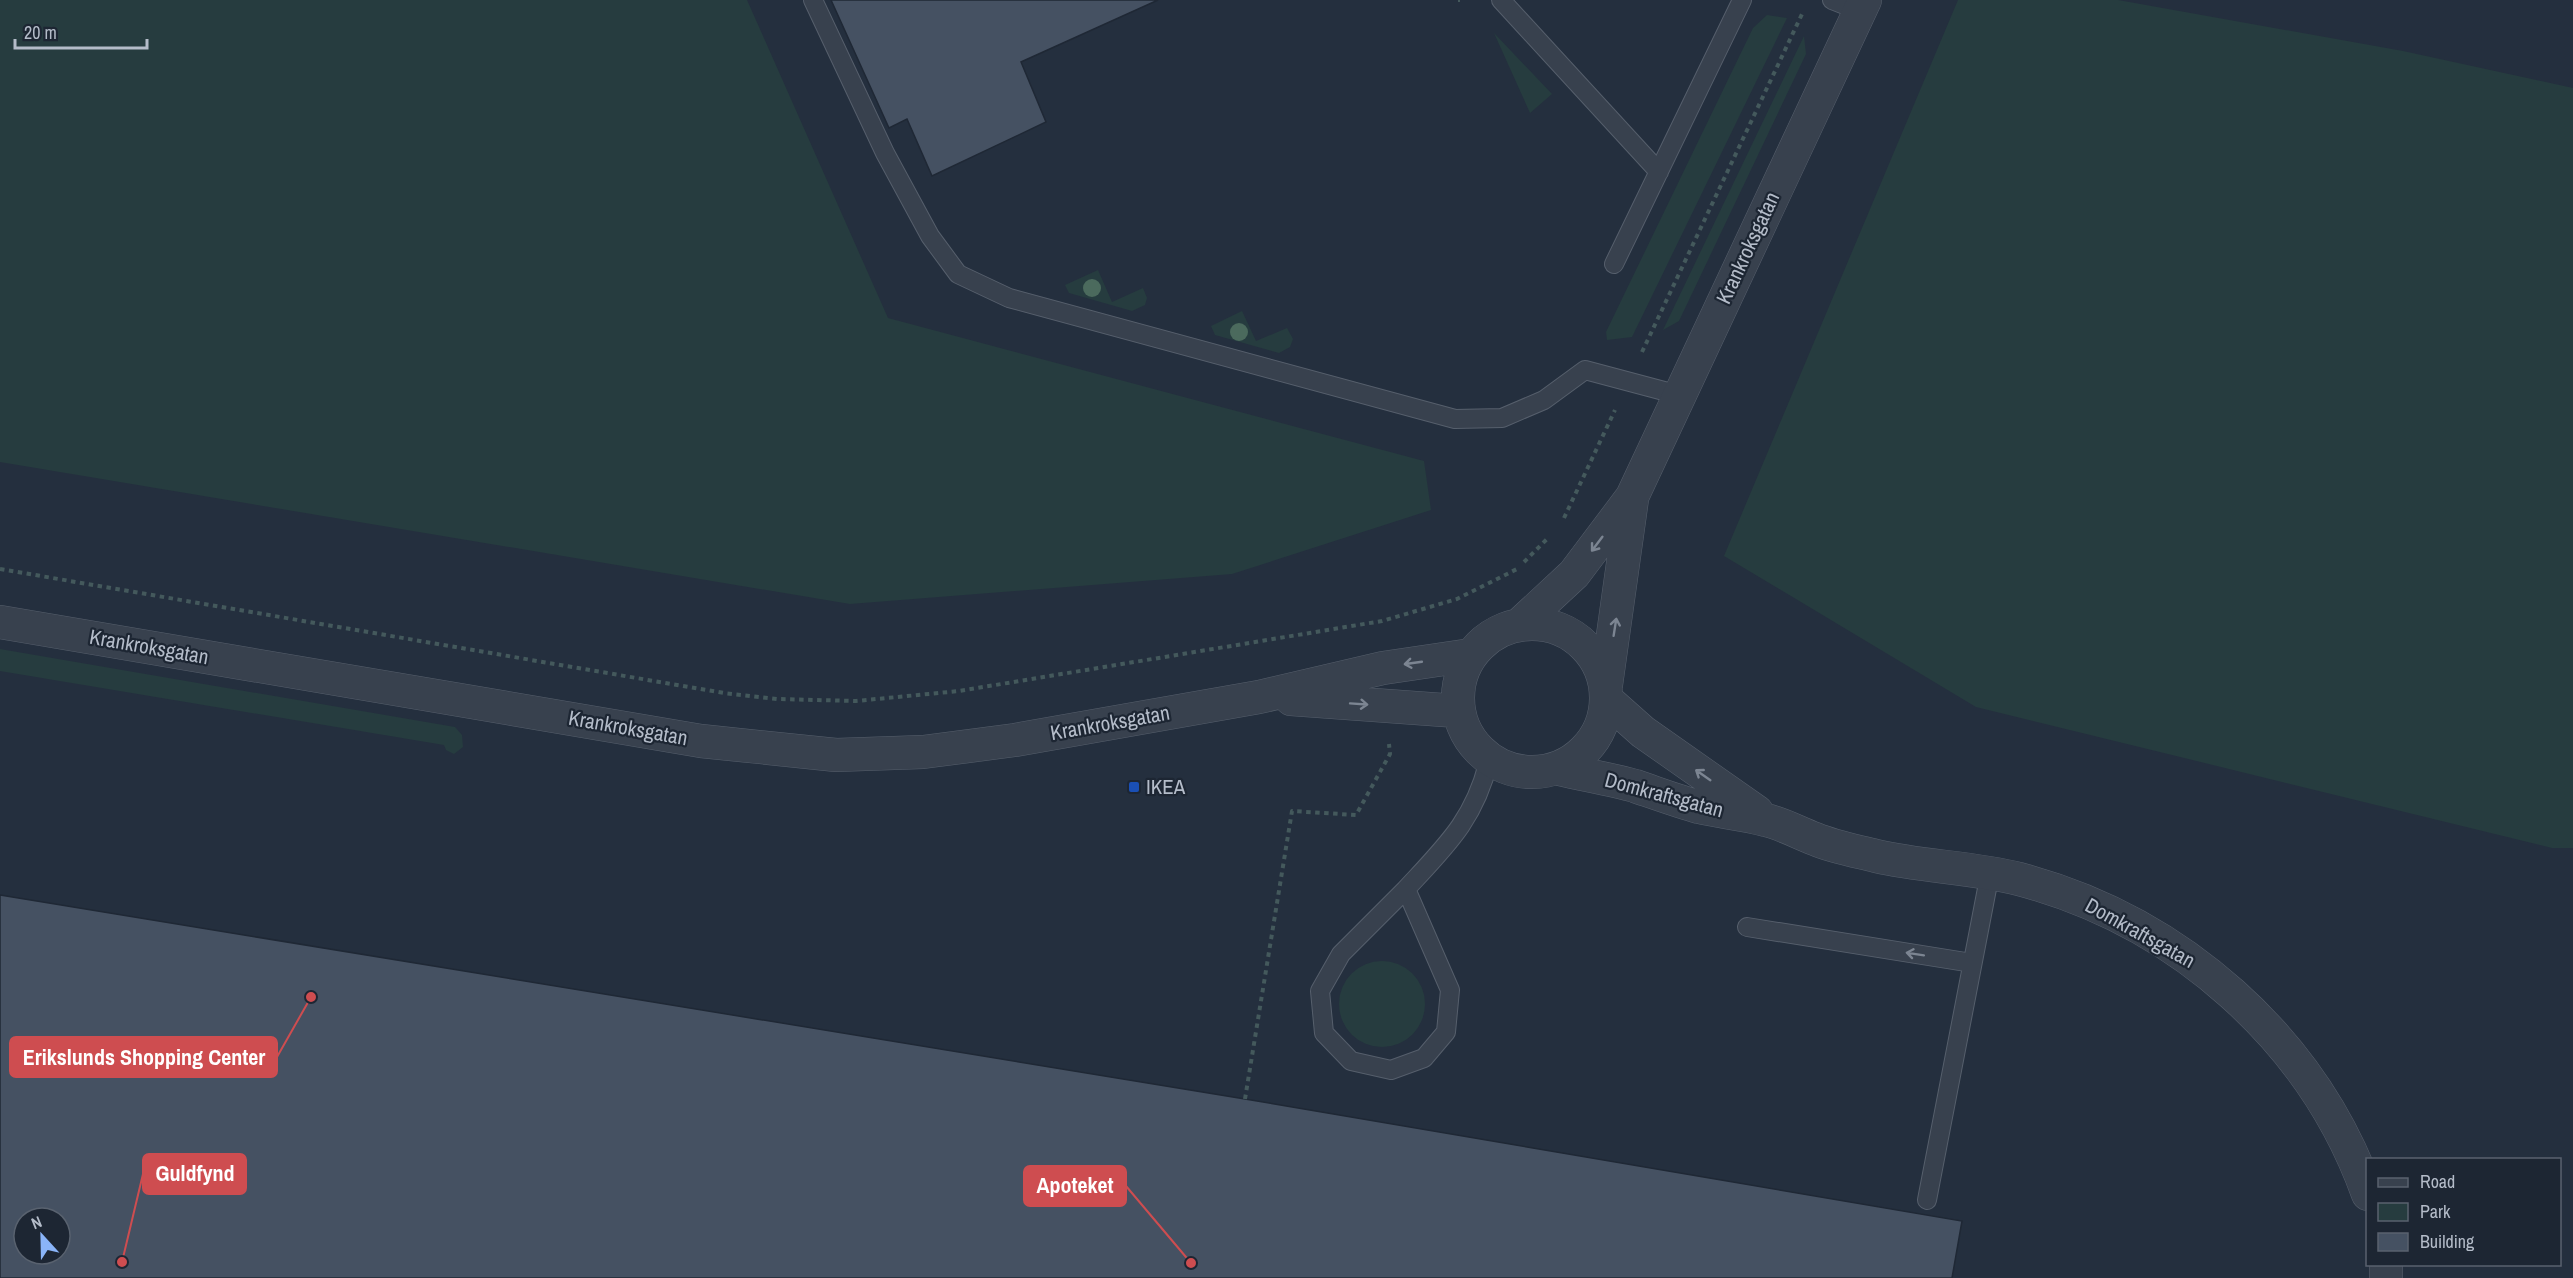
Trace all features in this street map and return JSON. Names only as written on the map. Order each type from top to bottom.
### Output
[{"type":"street","name":"Krankroksgatan","points":[[1519,625],[1574,574],[1632,497],[1852,4]]},
{"type":"street","name":"Krankroksgatan","points":[[1606,693],[1632,497]]},
{"type":"street","name":"Krankroksgatan","points":[[0,622],[701,741],[836,755],[923,752],[1015,740],[1259,696],[1383,668],[1471,655]]},
{"type":"street","points":[[1519,625],[1548,626],[1575,637],[1595,658],[1606,693],[1601,729],[1584,753],[1559,769],[1523,773],[1489,760],[1468,739],[1458,711],[1458,682],[1471,655],[1492,635],[1519,625]]},
{"type":"street","name":"Domkraftsgatan","points":[[1606,693],[1643,732],[1768,820]]},
{"type":"street","name":"Krankroksgatan","points":[[1259,696],[1458,711]]},
{"type":"street","name":"Domkraftsgatan","points":[[1559,769],[1632,786],[1700,807],[1768,820],[1818,840],[1876,856],[1990,873],[2063,892],[2112,912],[2170,944],[2208,972],[2245,1004],[2282,1044],[2334,1119],[2366,1192]]},
{"type":"lane","points":[[813,0],[885,153],[930,236],[958,273],[1009,298],[1455,419],[1502,418],[1544,400],[1585,370],[1679,395]]},
{"type":"lane","points":[[1501,0],[1659,172]]},
{"type":"lane","points":[[1614,264],[1742,0]]},
{"type":"lane","points":[[1406,889],[1450,990],[1446,1032],[1424,1058],[1391,1070],[1351,1061],[1324,1033],[1320,991],[1341,954],[1457,834],[1482,790],[1489,760]]},
{"type":"lane","points":[[1927,1200],[1990,873]]},
{"type":"lane","points":[[1747,927],[1972,963]]},
{"type":"path","points":[[1560,526],[1803,11]]},
{"type":"path","points":[[0,569],[712,691],[777,699],[856,701],[959,692],[1382,621],[1457,599],[1516,571],[1552,534]]},
{"type":"path","points":[[1382,621],[1383,668]]},
{"type":"path","points":[[1245,1100],[1292,811],[1356,815],[1390,754],[1387,706]]},
{"type":"green space","points":[[0,0],[747,0],[888,318],[1424,461],[1431,510],[1232,574],[850,604],[0,462]]},
{"type":"green space","points":[[1958,0],[2118,0],[2403,51],[2573,88],[2573,848],[2552,848],[1976,707],[1724,556]]},
{"type":"green space","points":[[1767,15],[1787,18],[1632,337],[1607,340],[1606,332],[1753,28]]},
{"type":"green space","points":[[1494,33],[1552,94],[1530,113]]},
{"type":"green space","points":[[1804,36],[1806,54],[1679,321],[1663,330]]},
{"type":"green space","points":[[1098,270],[1112,302],[1143,288],[1147,298],[1145,305],[1132,311],[1069,293],[1065,285]]},
{"type":"green space","points":[[1242,311],[1256,341],[1287,328],[1293,339],[1290,347],[1279,353],[1215,335],[1211,326]]},
{"type":"green space","points":[[0,649],[455,727],[462,735],[463,747],[454,754],[446,750],[444,745],[0,671]]},
{"type":"green space","points":[[1382,961],[1406,968],[1418,980],[1425,1004],[1418,1028],[1406,1040],[1382,1047],[1358,1040],[1346,1028],[1339,1004],[1346,980],[1358,968]]},
{"type":"building","points":[[831,0],[1158,0],[1021,62],[1046,122],[932,176],[907,119],[889,128]]},
{"type":"building","points":[[0,895],[1245,1099],[1962,1221],[1952,1278],[0,1278]]},
{"type":"place","name":"IKEA","points":[[1134,787]]},
{"type":"place","name":"Erikslunds Shopping Center","points":[[311,997]]},
{"type":"place","name":"Guldfynd","points":[[122,1262]]},
{"type":"place","name":"Apoteket","points":[[1191,1263]]}]
